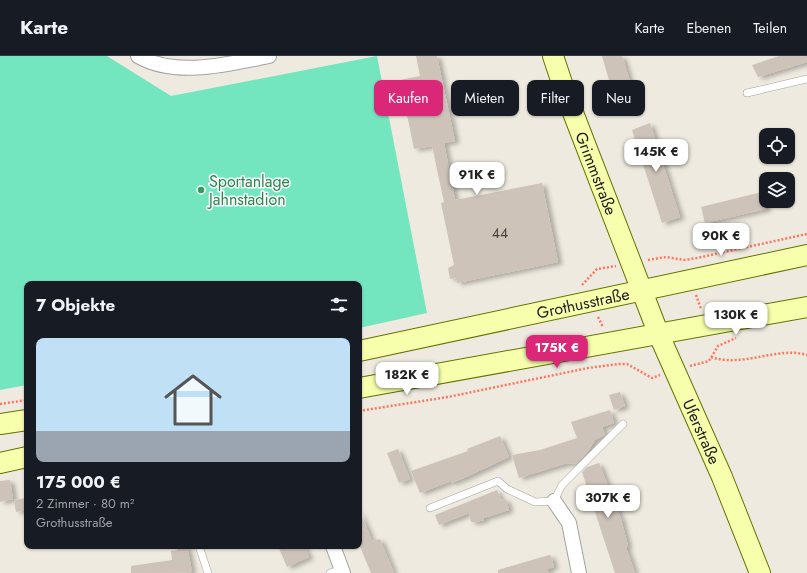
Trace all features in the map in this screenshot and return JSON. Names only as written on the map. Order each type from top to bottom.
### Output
[{"type":"main road","name":"Grimmstraße","points":[[553,56],[565,92],[642,290]]},
{"type":"main road","name":"Grothusstraße","points":[[362,350],[807,255]]},
{"type":"main road","name":"Uferstraße","points":[[642,290],[659,335],[722,477],[760,573]]},
{"type":"main road","points":[[362,387],[659,335],[807,307]]},
{"type":"main road","points":[[0,424],[24,420]]},
{"type":"main road","points":[[0,463],[24,458]]},
{"type":"street","points":[[138,56],[148,62],[192,69],[220,61],[269,56]]},
{"type":"street","points":[[554,501],[570,523],[579,573]]},
{"type":"street","points":[[334,549],[338,572]]},
{"type":"lane","points":[[747,93],[807,79]]},
{"type":"lane","points":[[430,508],[498,481],[507,489],[535,502],[554,501],[562,485],[623,424]]},
{"type":"lane","points":[[201,549],[208,573]]},
{"type":"path","points":[[650,260],[666,257],[684,260],[807,234]]},
{"type":"path","points":[[695,292],[702,310]]},
{"type":"path","points":[[702,362],[709,361],[718,346],[738,338]]},
{"type":"path","points":[[714,339],[718,346]]},
{"type":"path","points":[[711,357],[722,361],[737,361],[783,354],[807,355]]},
{"type":"path","points":[[616,357],[618,364]]},
{"type":"path","points":[[362,411],[448,397],[588,368],[618,364],[627,364],[652,378],[657,376]]},
{"type":"path","points":[[0,404],[24,400]]},
{"type":"green space","name":"Sportanlage Jahnstadion","points":[[0,56],[107,56],[171,96],[377,56],[382,80],[374,80],[374,116],[389,116],[427,313],[362,327],[362,281],[24,281],[24,386],[0,390]]},
{"type":"building","points":[[416,56],[437,56],[442,80],[400,80],[420,76]]},
{"type":"building","points":[[602,56],[622,56],[630,80],[609,80]]},
{"type":"building","points":[[779,56],[807,56],[807,62],[758,77],[752,65]]},
{"type":"building","points":[[443,84],[455,141],[444,143],[455,200],[542,183],[558,262],[457,283],[456,278],[450,279],[448,268],[454,265],[441,203],[444,202],[432,146],[414,149],[407,116],[443,116]]},
{"type":"building","points":[[650,123],[680,217],[662,223],[632,130]]},
{"type":"building","points":[[759,193],[759,208],[766,209],[705,223],[701,207]]},
{"type":"building","points":[[620,392],[625,406],[614,410],[609,395]]},
{"type":"building","points":[[610,410],[614,423],[602,427],[605,435],[595,440],[589,450],[577,463],[564,464],[519,478],[512,455],[540,450],[577,438],[571,422]]},
{"type":"building","points":[[500,436],[509,457],[464,478],[451,483],[451,481],[420,493],[411,471],[468,451],[467,449]]},
{"type":"building","points":[[398,449],[410,479],[399,483],[387,453]]},
{"type":"building","points":[[599,463],[621,519],[628,546],[626,547],[635,573],[615,573],[582,472],[587,467]]},
{"type":"building","points":[[10,480],[13,499],[0,502],[0,481]]},
{"type":"building","points":[[497,490],[501,500],[506,499],[509,510],[476,522],[471,522],[469,513],[439,525],[435,515]]},
{"type":"building","points":[[24,498],[24,511],[16,512],[14,500]]},
{"type":"building","points":[[362,517],[372,541],[380,539],[394,573],[371,573],[361,549]]},
{"type":"building","points":[[188,549],[192,572],[131,573],[131,566],[172,560],[171,551]]},
{"type":"building","points":[[279,549],[305,549],[309,557],[287,567]]},
{"type":"building","points":[[549,555],[551,556],[554,567],[547,569],[549,573],[498,573],[498,570]]},
{"type":"place","name":"Sportanlage Jahnstadion","points":[[201,190]]}]
